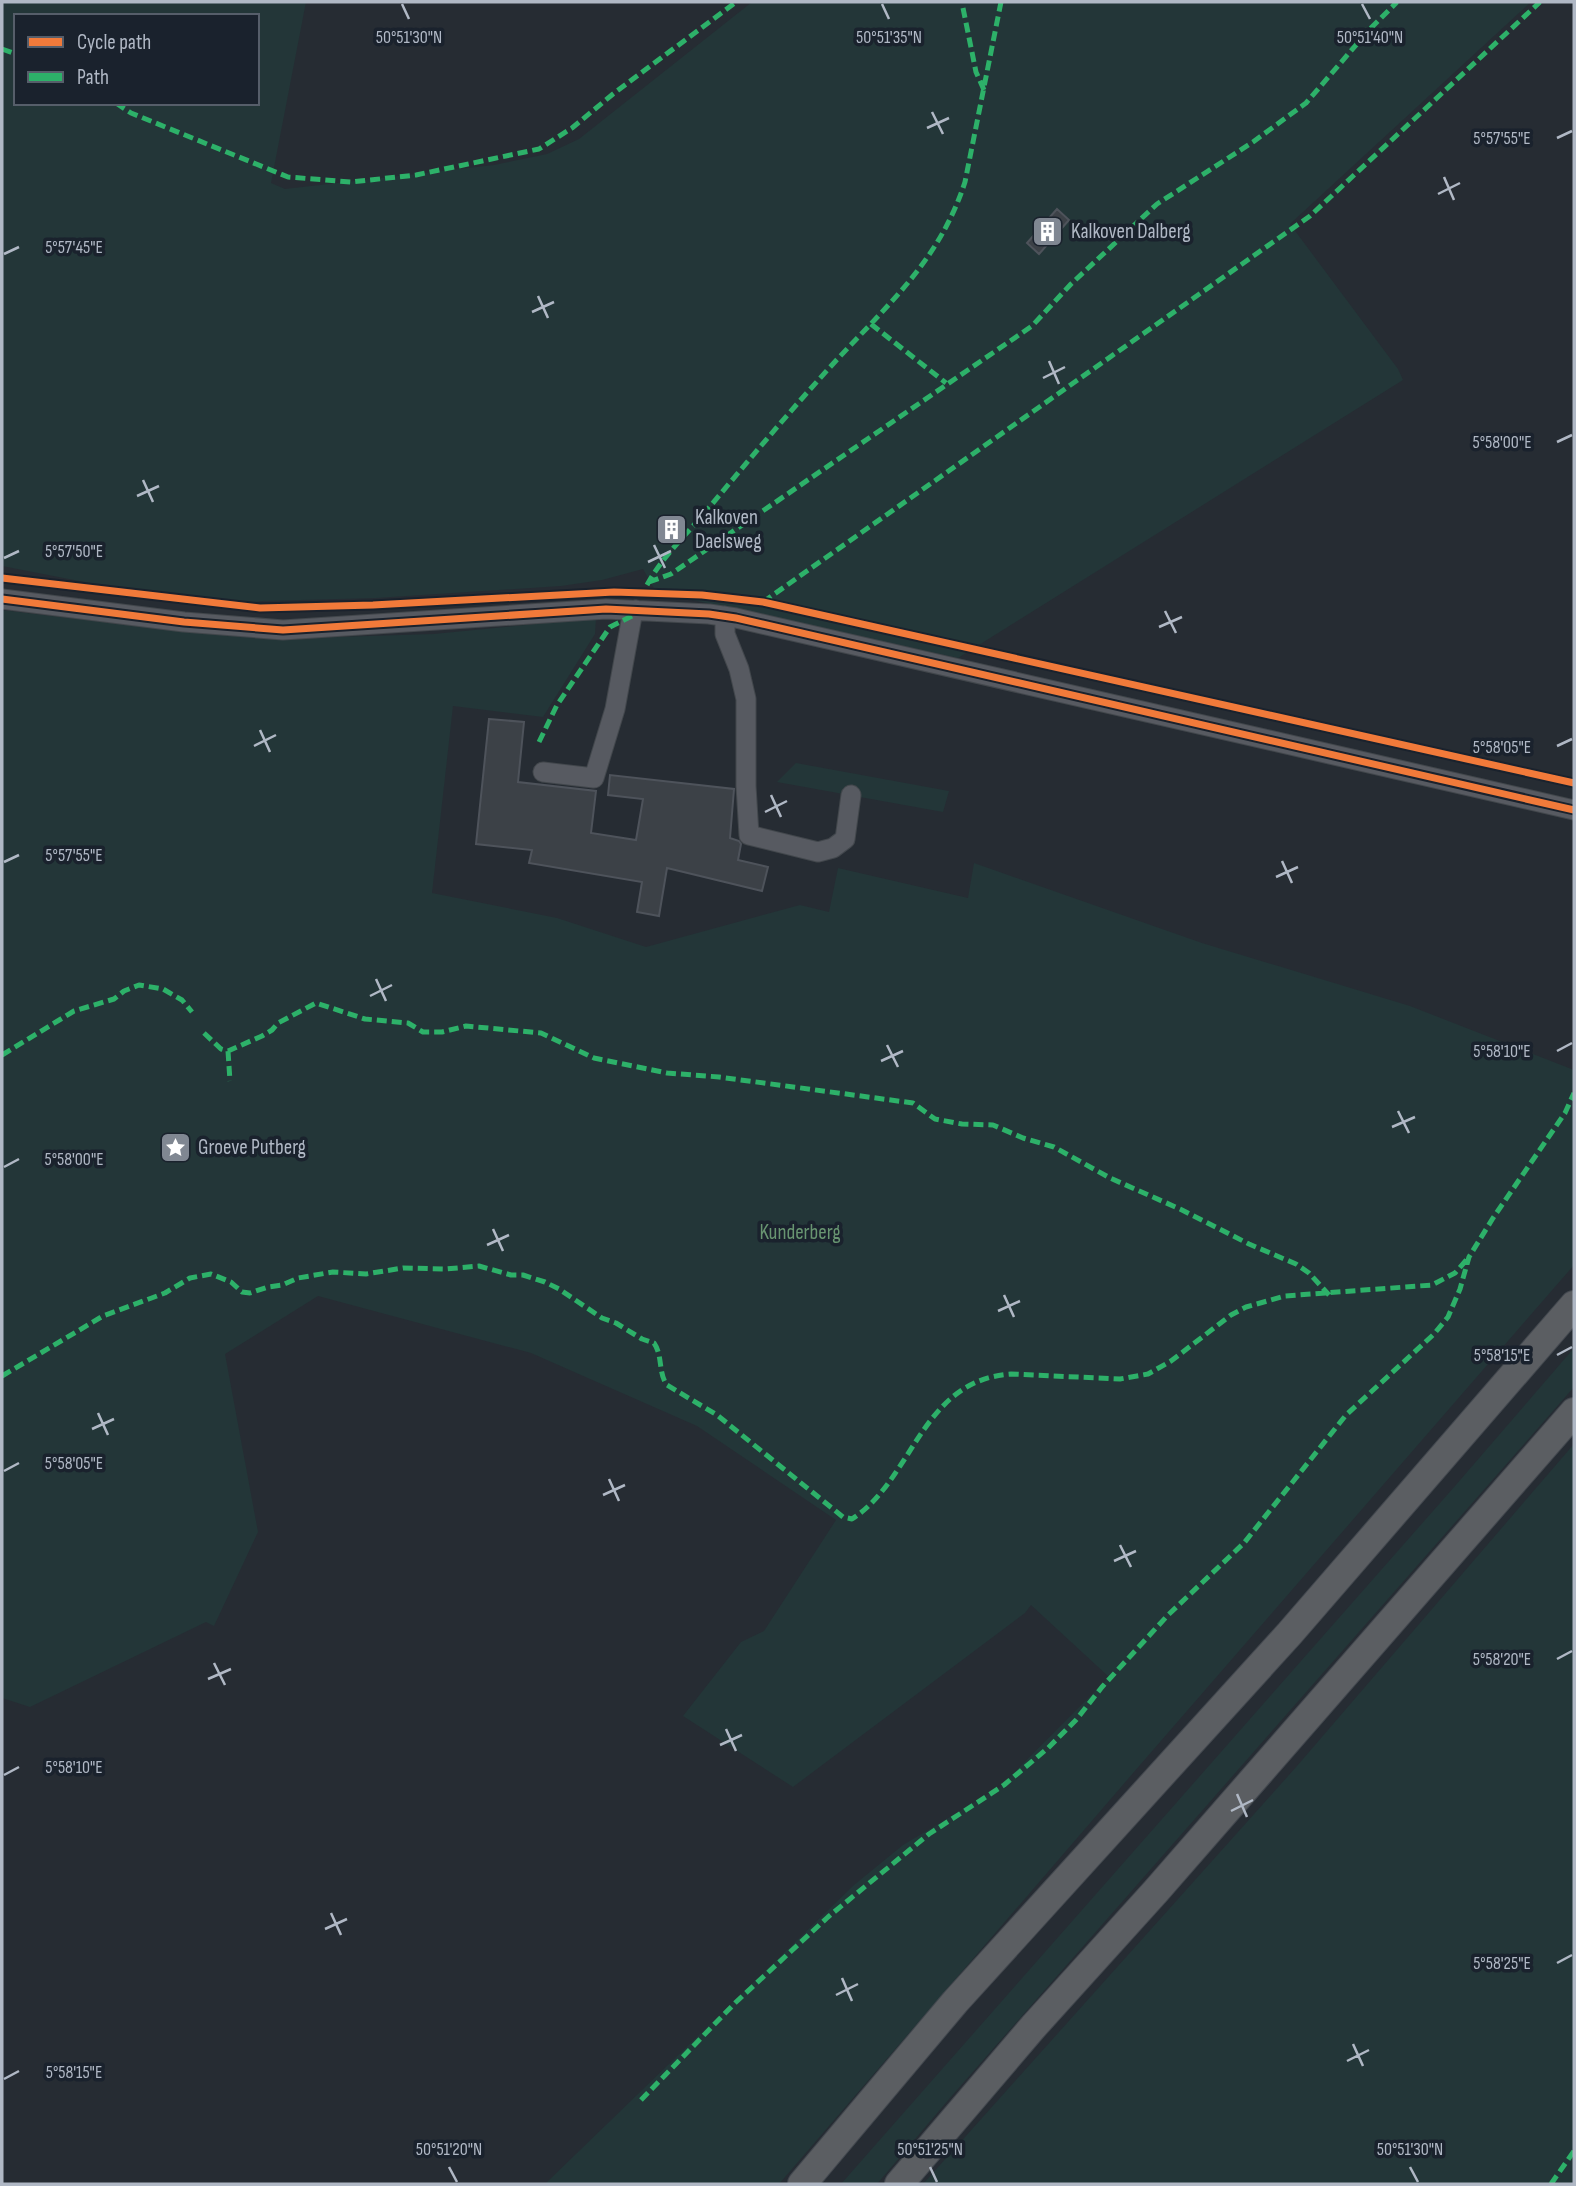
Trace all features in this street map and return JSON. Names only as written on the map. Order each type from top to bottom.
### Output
[{"type":"highway","points":[[802,2184],[955,2002],[1290,1633],[1574,1305]]},
{"type":"highway","points":[[899,2184],[1033,2027],[1165,1881],[1574,1412]]},
{"type":"street","points":[[2,598],[184,622],[283,630],[584,610],[636,610],[724,616],[1574,810]]},
{"type":"street","points":[[543,772],[594,778],[615,709],[632,616],[636,610]]},
{"type":"street","points":[[724,616],[725,634],[746,699],[749,835],[811,851],[825,851],[845,839],[851,795]]},
{"type":"green space","points":[[2,2],[306,2],[271,183],[285,189],[494,165],[547,154],[579,139],[752,2],[1531,2],[1290,224],[1398,369],[1403,380],[958,658],[656,592],[643,569],[602,580],[561,586],[237,604],[182,601],[2,566]]},
{"type":"green space","name":"Kunderberg","points":[[2,610],[271,639],[434,634],[596,618],[595,634],[543,717],[453,706],[432,893],[557,918],[646,947],[800,905],[829,912],[838,868],[968,898],[974,863],[1202,943],[1410,1006],[1574,1070],[1574,1265],[779,2184],[545,2184],[854,1885],[903,1845],[1000,1787],[1109,1677],[1031,1605],[1025,1613],[793,1787],[683,1716],[741,1642],[764,1631],[836,1520],[697,1426],[531,1353],[318,1296],[225,1354],[258,1532],[214,1626],[206,1622],[30,1707],[2,1698]]},
{"type":"green space","points":[[796,763],[949,791],[943,812],[777,782]]},
{"type":"green space","points":[[1574,1348],[1574,1387],[877,2184],[841,2184],[1455,1486]]},
{"type":"green space","points":[[1574,1444],[1574,2184],[923,2184],[1297,1766]]},
{"type":"building","name":"Kalkoven Dalberg","points":[[1057,209],[1069,220],[1039,254],[1027,243]]},
{"type":"building","points":[[489,719],[524,722],[518,782],[596,791],[591,833],[636,840],[643,799],[608,795],[610,775],[734,789],[730,838],[741,844],[738,860],[768,867],[762,891],[667,868],[659,916],[637,912],[642,882],[529,863],[532,850],[476,844]]},
{"type":"marked path","points":[[119,105],[131,113],[288,177],[351,182],[416,175],[539,149],[572,128],[736,2]]},
{"type":"marked path","points":[[647,585],[667,555],[784,419],[909,281],[941,236],[965,182],[1001,2]]},
{"type":"marked path","points":[[649,582],[671,574],[1032,326],[1071,284],[1157,204],[1253,142],[1306,103],[1397,2]]},
{"type":"marked path","points":[[763,602],[1310,216],[1540,2]]},
{"type":"marked path","points":[[963,8],[976,72],[984,90]]},
{"type":"marked path","points":[[2,49],[14,53]]},
{"type":"marked path","points":[[871,324],[946,383]]},
{"type":"marked path","points":[[539,742],[557,705],[610,627],[632,616]]},
{"type":"marked path","points":[[2,1055],[74,1011],[114,999],[139,985],[163,989],[182,1000],[192,1012]]},
{"type":"marked path","points":[[204,1033],[221,1049],[228,1051],[262,1036],[278,1023],[316,1003],[365,1019],[408,1023],[423,1032],[442,1032],[466,1026],[541,1033],[594,1058],[667,1073],[719,1077],[913,1103],[935,1119],[962,1124],[993,1125],[1054,1147],[1110,1178],[1296,1264],[1309,1273],[1329,1295]]},
{"type":"marked path","points":[[228,1051],[230,1081]]},
{"type":"marked path","points":[[641,2100],[735,2003],[828,1917],[929,1834],[1004,1785],[1048,1748],[1168,1615],[1244,1543],[1346,1415],[1434,1334],[1448,1317],[1469,1257],[1565,1113],[1574,1093]]},
{"type":"marked path","points":[[2,1376],[103,1316],[165,1293],[190,1278],[211,1274],[231,1282],[242,1292],[250,1293],[298,1278],[333,1272],[366,1274],[403,1268],[446,1269],[479,1266],[545,1282],[602,1318],[654,1343],[667,1385],[717,1415],[843,1517],[852,1519],[873,1502],[937,1412],[957,1394],[981,1380],[1011,1374],[1120,1379],[1148,1374],[1171,1361],[1231,1315],[1246,1307],[1285,1296],[1432,1285],[1455,1273],[1469,1257]]},
{"type":"marked path","points":[[1551,2184],[1574,2151]]},
{"type":"cycle path","points":[[2,578],[260,608],[373,605],[614,592],[702,595],[763,602],[1574,783]]},
{"type":"cycle path","points":[[2,599],[184,622],[283,630],[606,609],[709,614],[1574,810]]},
{"type":"place","name":"Kalkoven Dalberg","points":[[1048,231]]},
{"type":"place","name":"Kalkoven Daelsweg","points":[[672,529]]},
{"type":"place","name":"Groeve Putberg","points":[[175,1147]]}]
